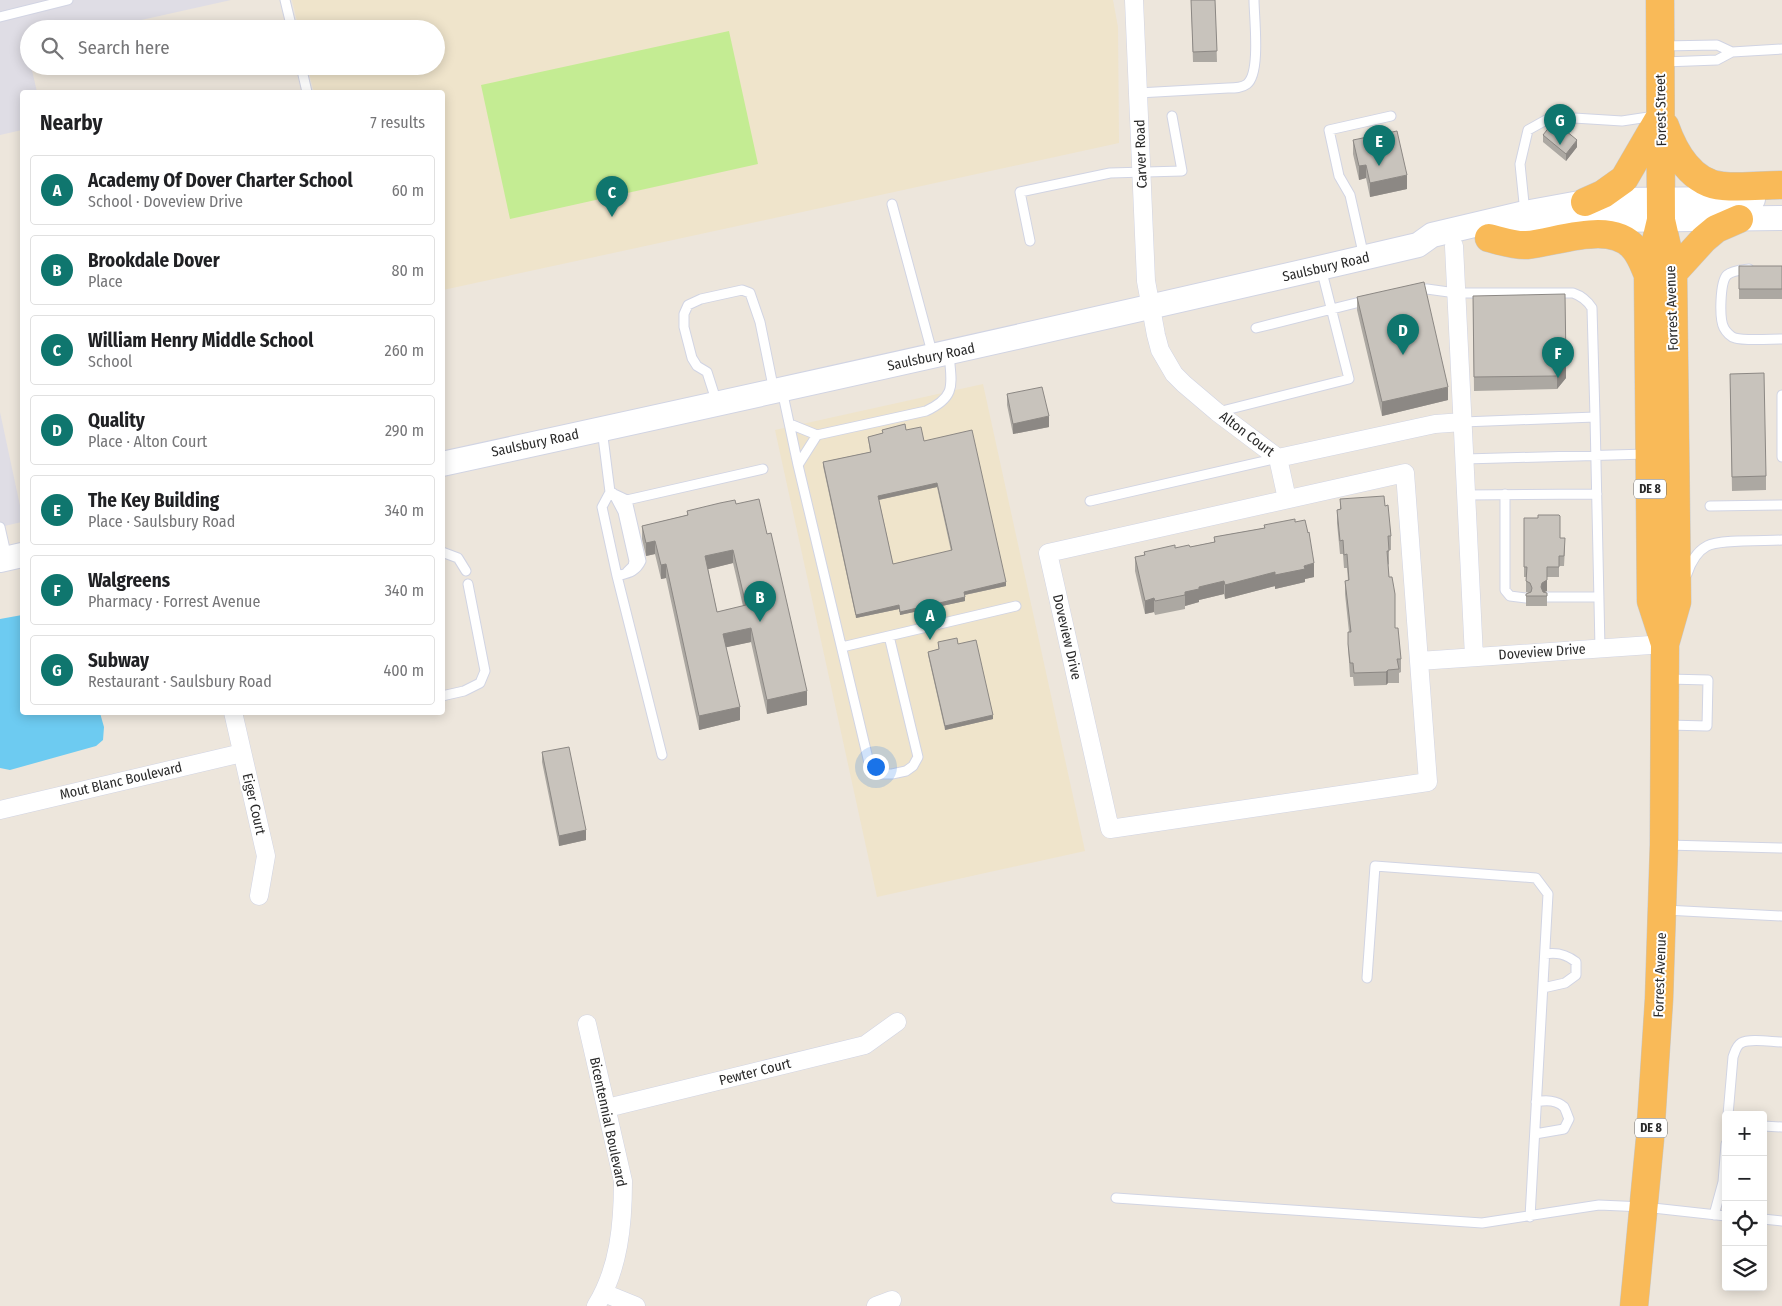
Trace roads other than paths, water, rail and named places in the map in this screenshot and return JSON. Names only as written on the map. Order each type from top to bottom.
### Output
[{"type":"highway","name":"Forest Street","points":[[1660,0],[1661,210]]},
{"type":"highway","points":[[1661,115],[1669,138],[1692,174],[1722,186],[1782,185]]},
{"type":"highway","points":[[1584,202],[1603,194],[1624,179],[1661,115]]},
{"type":"highway","name":"Forrest Avenue","points":[[1634,1306],[1644,1207],[1656,1048],[1664,845],[1665,644],[1677,602],[1661,274],[1661,210]]},
{"type":"highway","points":[[1490,238],[1525,246],[1594,234],[1618,236],[1634,248],[1661,274],[1716,229],[1739,219]]},
{"type":"highway","name":"Forrest Avenue","points":[[1661,274],[1650,454],[1651,601],[1665,644]]},
{"type":"main road","points":[[1661,210],[1782,199]]},
{"type":"main road","name":"Saulsbury Road","points":[[445,463],[941,355],[1321,268],[1418,245],[1432,235],[1525,213],[1584,202],[1609,200],[1661,210]]},
{"type":"main road","name":"Saulsbury Road","points":[[1418,245],[1434,250],[1585,221],[1632,219],[1661,210]]},
{"type":"main road","points":[[1661,210],[1739,219],[1782,218]]},
{"type":"street","name":"Carver Road","points":[[1134,0],[1146,281],[1150,307]]},
{"type":"street","points":[[1454,246],[1474,657]]},
{"type":"street","name":"Alton Court","points":[[1150,307],[1156,335],[1166,363],[1184,384],[1217,412],[1278,458],[1435,424],[1463,422]]},
{"type":"street","points":[[1278,458],[1287,499]]},
{"type":"street","name":"Doveview Drive","points":[[1405,473],[1418,660],[1428,782],[1110,829],[1048,553],[1405,473]]},
{"type":"street","name":"Doveview Drive","points":[[1418,660],[1665,644]]},
{"type":"street","name":"Eiger Court","points":[[234,715],[266,856],[259,896]]},
{"type":"street","name":"Mout Blanc Boulevard","points":[[0,810],[242,753]]},
{"type":"street","name":"Pewter Court","points":[[607,1108],[865,1045],[897,1022]]},
{"type":"street","name":"Bicentennial Boulevard","points":[[587,1024],[623,1181],[623,1206],[616,1261],[600,1299]]},
{"type":"street","points":[[600,1299],[636,1306]]},
{"type":"lane","points":[[0,17],[43,3],[68,0]]},
{"type":"lane","points":[[286,0],[290,20]]},
{"type":"lane","points":[[1138,93],[1240,87],[1248,83],[1253,76],[1255,65],[1254,0]]},
{"type":"lane","points":[[1661,54],[1717,45],[1732,52]]},
{"type":"lane","points":[[1661,54],[1718,60],[1732,52],[1782,49]]},
{"type":"lane","points":[[303,75],[307,90]]},
{"type":"lane","points":[[1525,213],[1520,164],[1528,130],[1546,120],[1574,118],[1622,121],[1661,115]]},
{"type":"lane","points":[[1030,241],[1020,192],[1110,173],[1182,171],[1172,116]]},
{"type":"lane","points":[[1364,258],[1350,195],[1339,176],[1329,130],[1391,116]]},
{"type":"lane","points":[[790,424],[817,435],[926,410],[936,406],[952,388],[892,204]]},
{"type":"lane","points":[[1217,412],[1349,378],[1321,268]]},
{"type":"lane","points":[[1760,269],[1735,271],[1728,275],[1724,281],[1722,321],[1724,328],[1729,334],[1739,338],[1782,339]]},
{"type":"lane","points":[[1403,292],[1427,289],[1456,293],[1573,293],[1588,301],[1592,308],[1600,648]]},
{"type":"lane","points":[[717,404],[707,372],[697,366],[692,358],[684,327],[684,314],[688,305],[701,299],[742,290],[750,293],[760,322],[778,390],[790,424],[798,465],[870,767],[879,774],[906,771],[913,766],[918,757],[889,636]]},
{"type":"lane","points":[[1256,328],[1376,298]]},
{"type":"lane","points":[[1782,394],[1782,457]]},
{"type":"lane","points":[[1463,422],[1595,417]]},
{"type":"lane","points":[[602,429],[611,492],[623,512],[634,561],[631,570],[621,574]]},
{"type":"lane","points":[[798,465],[817,435]]},
{"type":"lane","points":[[1464,459],[1650,454]]},
{"type":"lane","points":[[1090,501],[1278,458]]},
{"type":"lane","points":[[611,492],[628,500],[763,468]]},
{"type":"lane","points":[[611,492],[602,507],[621,574],[662,754]]},
{"type":"lane","points":[[1504,494],[1505,590],[1510,596],[1526,598]]},
{"type":"lane","points":[[1466,495],[1597,494]]},
{"type":"lane","points":[[621,574],[633,571],[639,567],[642,561],[628,500]]},
{"type":"lane","points":[[1710,506],[1782,505]]},
{"type":"lane","points":[[0,527],[10,558]]},
{"type":"lane","points":[[1677,602],[1692,561],[1699,551],[1709,544],[1782,540]]},
{"type":"lane","points":[[445,553],[458,558],[466,571]]},
{"type":"lane","points":[[445,695],[464,691],[480,683],[485,671],[468,584]]},
{"type":"lane","points":[[1547,597],[1599,597]]},
{"type":"lane","points":[[842,647],[1016,606]]},
{"type":"lane","points":[[1665,679],[1708,680],[1707,726],[1665,725]]},
{"type":"lane","points":[[1664,845],[1782,848]]},
{"type":"lane","points":[[1367,978],[1375,866],[1536,878],[1548,894],[1530,1217]]},
{"type":"lane","points":[[1662,910],[1782,916]]},
{"type":"lane","points":[[1543,988],[1565,983],[1576,975],[1576,962],[1570,957],[1556,953],[1545,954]]},
{"type":"lane","points":[[1728,1111],[1733,1057],[1736,1048],[1740,1043],[1748,1041],[1782,1042]]},
{"type":"lane","points":[[1535,1134],[1564,1129],[1569,1118],[1564,1108],[1554,1102],[1542,1100],[1536,1102]]},
{"type":"lane","points":[[1767,1126],[1782,1127]]},
{"type":"lane","points":[[1714,1214],[1723,1182],[1725,1156]]},
{"type":"lane","points":[[1116,1198],[1482,1223],[1599,1205],[1644,1207],[1722,1215]]},
{"type":"lane","points":[[1767,1220],[1782,1221]]},
{"type":"water","points":[[20,615],[20,715],[101,715],[104,727],[103,740],[96,746],[10,770],[0,768],[0,619]]},
{"type":"place","name":"Subway","points":[[1560,145]]},
{"type":"place","name":"The Key Building","points":[[1379,166]]},
{"type":"place","name":"William Henry Middle School","points":[[612,217]]},
{"type":"place","name":"Quality","points":[[1403,355]]},
{"type":"place","name":"Walgreens","points":[[1558,378]]},
{"type":"place","name":"Brookdale Dover","points":[[760,622]]},
{"type":"place","name":"Academy Of Dover Charter School","points":[[930,640]]}]
